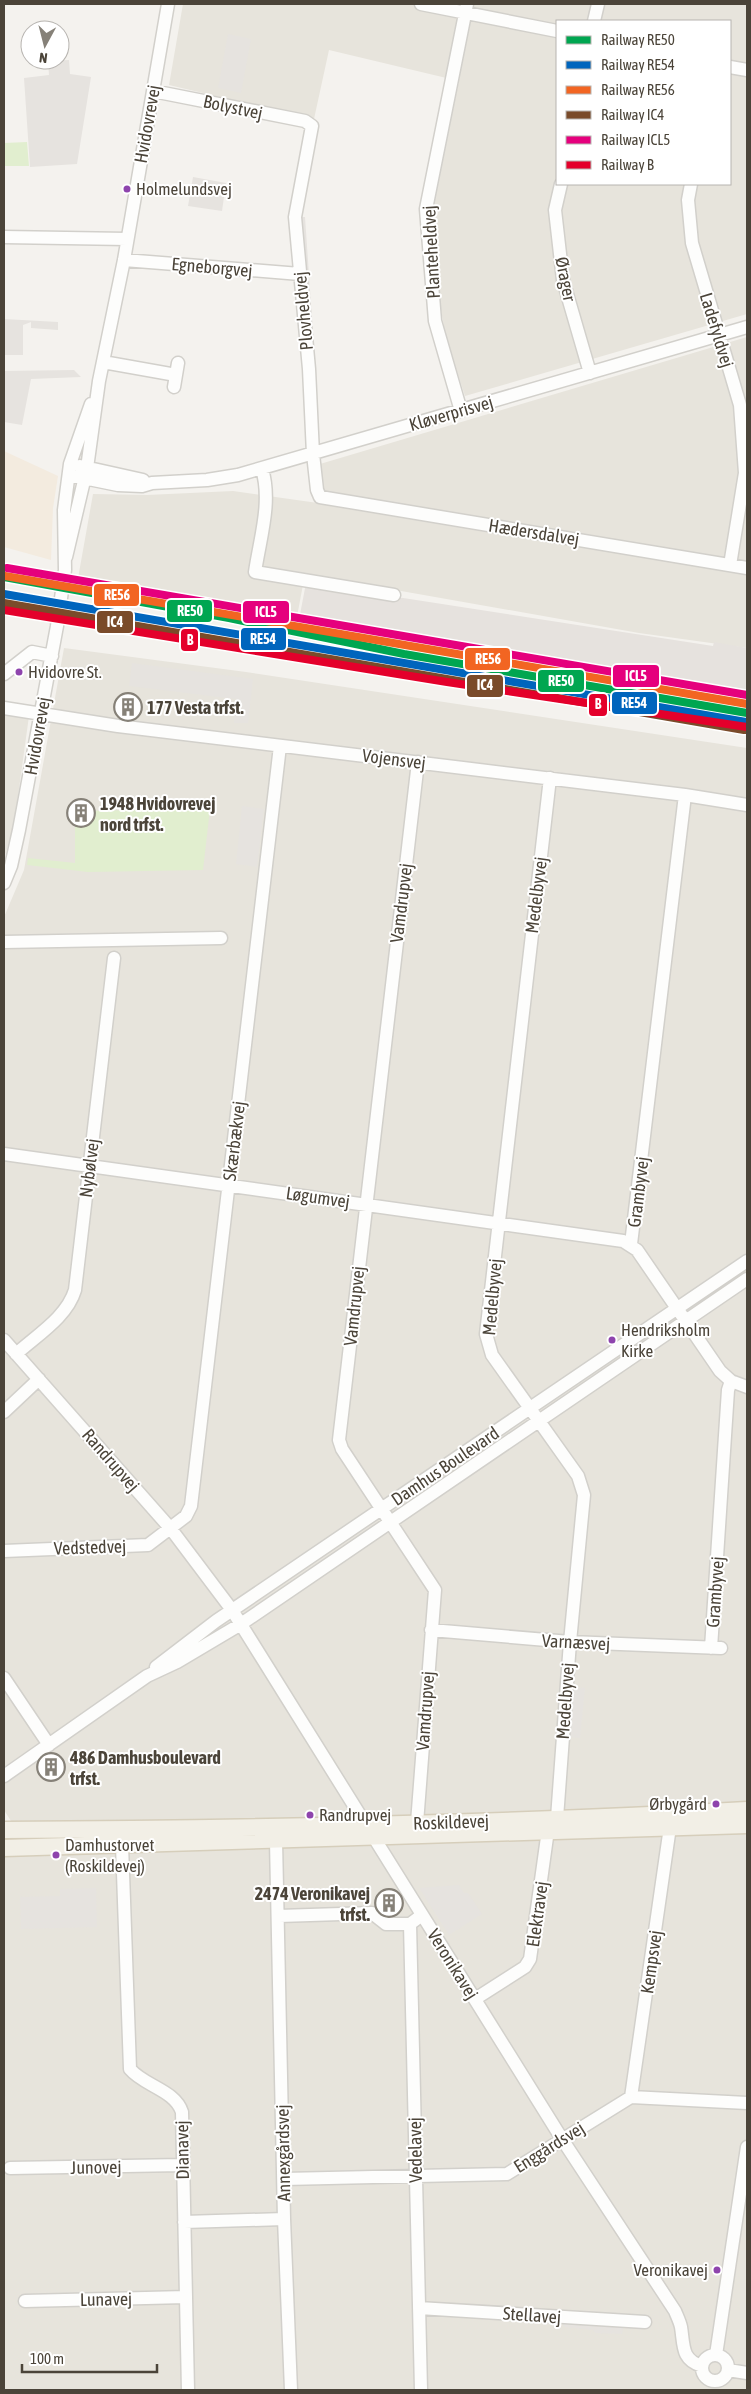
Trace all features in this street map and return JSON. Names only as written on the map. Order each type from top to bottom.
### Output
[{"type":"main road","name":"Roskildevej","points":[[4,1848],[276,1841],[369,1832],[553,1824],[747,1810]]},
{"type":"main road","name":"Roskildevej","points":[[4,1830],[369,1832],[417,1823],[670,1827],[747,1825]]},
{"type":"street","name":"Hvidovrevej","points":[[4,883],[52,656],[66,557],[86,473],[99,381],[124,260],[168,4]]},
{"type":"street","points":[[422,4],[466,8],[556,31]]},
{"type":"street","points":[[594,20],[598,4]]},
{"type":"street","name":"Planteheldvej","points":[[461,411],[434,321],[426,209],[466,8]]},
{"type":"street","points":[[731,67],[747,70]]},
{"type":"street","name":"Bolystvej","points":[[153,91],[305,121],[312,126]]},
{"type":"street","name":"Plovheldvej","points":[[312,126],[295,217],[309,369],[313,454],[317,490],[320,497]]},
{"type":"street","name":"Ørager","points":[[561,185],[555,210],[563,280],[590,373]]},
{"type":"street","name":"Ladefyldvej","points":[[691,185],[688,200],[692,243],[740,405],[745,473],[730,565]]},
{"type":"street","points":[[4,237],[127,239]]},
{"type":"street","name":"Egneborgvej","points":[[124,260],[300,274]]},
{"type":"street","name":"Kløverprisvej","points":[[69,470],[86,473],[118,485],[142,486],[152,483],[225,478],[747,327]]},
{"type":"street","points":[[103,362],[176,375]]},
{"type":"street","name":"Hvidovrevej","points":[[66,557],[64,510],[69,470],[99,381]]},
{"type":"street","points":[[262,468],[266,481],[267,499],[254,572],[394,595]]},
{"type":"street","name":"Hædersdalvej","points":[[320,497],[747,568]]},
{"type":"street","points":[[4,674],[32,652],[52,656]]},
{"type":"street","name":"Vojensvej","points":[[4,708],[280,746],[685,795],[747,805]]},
{"type":"street","name":"Skærbækvej","points":[[171,1529],[186,1516],[192,1506],[280,746]]},
{"type":"street","name":"Vamdrupvej","points":[[417,1823],[434,1587],[342,1449],[340,1440],[365,1204],[418,762]]},
{"type":"street","name":"Medelbyvej","points":[[550,778],[487,1341],[492,1354],[578,1476],[584,1495],[553,1824]]},
{"type":"street","name":"Grambyvej","points":[[685,795],[631,1244],[687,1321],[720,1371],[731,1381],[728,1390],[716,1648]]},
{"type":"street","points":[[4,942],[222,938]]},
{"type":"street","name":"Nybølvej","points":[[16,1354],[71,1303],[75,1290],[114,958]]},
{"type":"street","name":"Løgumvej","points":[[4,1154],[616,1239],[631,1244]]},
{"type":"street","name":"Damhus Boulevard","points":[[4,1775],[147,1676],[171,1654],[232,1610],[747,1261]]},
{"type":"street","name":"Damhus Boulevard","points":[[147,1676],[177,1662],[241,1624],[747,1279]]},
{"type":"street","name":"Randrupvej","points":[[4,1340],[171,1529],[232,1610],[369,1832]]},
{"type":"street","points":[[4,1412],[39,1380]]},
{"type":"street","points":[[731,1381],[747,1387]]},
{"type":"street","name":"Vedstedvej","points":[[4,1551],[148,1545],[171,1529]]},
{"type":"street","name":"Varnæsvej","points":[[431,1630],[570,1642],[716,1648]]},
{"type":"street","points":[[4,1678],[49,1745]]},
{"type":"street","name":"Elektravej","points":[[475,1999],[525,1967],[530,1959],[553,1824]]},
{"type":"street","name":"Kempsvej","points":[[631,2096],[670,1827]]},
{"type":"street","name":"Veronikavej","points":[[369,1832],[562,2139],[675,2311],[681,2326],[682,2348],[687,2358],[694,2364],[702,2366]]},
{"type":"street","name":"Annexgårdsvej","points":[[276,1841],[284,2219],[291,2390]]},
{"type":"street","name":"Dianavej","points":[[122,1845],[130,2069],[135,2076],[179,2104],[182,2112],[188,2390]]},
{"type":"street","points":[[279,1916],[372,1913],[386,1924],[410,1924],[422,1915]]},
{"type":"street","name":"Vedelavej","points":[[410,1924],[421,2390]]},
{"type":"street","points":[[631,2096],[747,2103]]},
{"type":"street","name":"Enggårdsvej","points":[[284,2179],[506,2174],[631,2096]]},
{"type":"street","points":[[716,2355],[747,2147]]},
{"type":"street","name":"Junovej","points":[[10,2168],[182,2165]]},
{"type":"street","points":[[184,2222],[284,2219]]},
{"type":"street","name":"Lunavej","points":[[25,2301],[186,2298]]},
{"type":"street","name":"Stellavej","points":[[419,2308],[646,2322]]},
{"type":"street","points":[[716,2355],[725,2360],[728,2370],[723,2378],[711,2385],[704,2375],[702,2366],[707,2357],[716,2355]]},
{"type":"street","points":[[728,2370],[747,2372]]},
{"type":"shaded area","points":[[183,4],[747,4],[747,314],[465,396],[446,338],[439,299],[430,215],[459,81],[329,50],[314,119],[169,85]]},
{"type":"shaded area","points":[[228,34],[251,39],[241,93],[218,88]]},
{"type":"shaded area","points":[[49,70],[70,70],[70,74],[91,77],[77,164],[30,167],[24,78],[49,75]]},
{"type":"shaded area","points":[[193,177],[226,183],[222,211],[188,206]]},
{"type":"shaded area","points":[[295,217],[305,217],[313,333],[308,334]]},
{"type":"shaded area","points":[[4,319],[58,322],[58,330],[31,328],[31,322],[23,325],[23,355],[4,355]]},
{"type":"shaded area","points":[[747,337],[747,648],[639,633],[305,574],[296,622],[77,584],[93,494],[147,495],[233,491],[325,504],[320,464]]},
{"type":"shaded area","points":[[74,370],[81,377],[31,379],[22,425],[4,422],[4,371]]},
{"type":"shaded area","points":[[4,451],[58,476],[53,508],[51,560],[4,547]]},
{"type":"shaded area","points":[[306,583],[713,646],[714,642],[747,648],[747,706],[426,650],[298,625]]},
{"type":"shaded area","points":[[64,648],[246,672],[747,748],[747,2390],[4,2390],[4,1843],[11,1821],[4,1810],[4,917],[24,870]]},
{"type":"shaded area","points":[[132,663],[253,679],[248,723],[234,723],[236,699],[129,686]]},
{"type":"shaded area","points":[[4,711],[29,716],[14,825],[4,859]]},
{"type":"shaded area","points":[[242,806],[264,809],[257,867],[236,864]]},
{"type":"shaded area","points":[[574,1687],[585,1688],[580,1738],[569,1737]]},
{"type":"shaded area","points":[[459,1885],[464,1893],[468,1893],[482,1914],[449,1935],[419,1888]]},
{"type":"shaded area","points":[[96,1888],[97,1927],[21,1929],[20,1897],[60,1896],[60,1889]]},
{"type":"shaded area","points":[[624,2321],[622,2334],[595,2333],[593,2330],[565,2327],[560,2322]]},
{"type":"green space","points":[[27,142],[29,166],[4,166],[4,143]]},
{"type":"green space","points":[[210,809],[203,870],[88,872],[27,865],[28,858],[75,863],[75,811]]},
{"type":"rail line","name":"ICL5","points":[[7,568],[747,695]]},
{"type":"rail line","name":"RE56","points":[[5,576],[747,704]]},
{"type":"rail line","name":"RE50","points":[[4,577],[229,618],[404,654],[747,713]]},
{"type":"rail line","name":"RE54","points":[[4,594],[746,722]]},
{"type":"rail line","name":"IC4","points":[[4,603],[744,730]]},
{"type":"rail line","name":"B","points":[[4,610],[447,682],[747,727]]},
{"type":"place","name":"Holmelundsvej","points":[[127,189]]},
{"type":"place","name":"Hvidovre St.","points":[[19,672]]},
{"type":"place","name":"177 Vesta trfst.","points":[[128,707]]},
{"type":"place","name":"1948 Hvidovrevej nord trfst.","points":[[81,813]]},
{"type":"place","name":"Hendriksholm Kirke","points":[[612,1340]]},
{"type":"place","name":"486 Damhusboulevard trfst.","points":[[51,1767]]},
{"type":"place","name":"Ørbygård","points":[[716,1804]]},
{"type":"place","name":"Randrupvej","points":[[310,1815]]},
{"type":"place","name":"Damhustorvet (Roskildevej)","points":[[56,1855]]},
{"type":"place","name":"2474 Veronikavej trfst.","points":[[389,1903]]},
{"type":"place","name":"Veronikavej","points":[[717,2270]]}]
